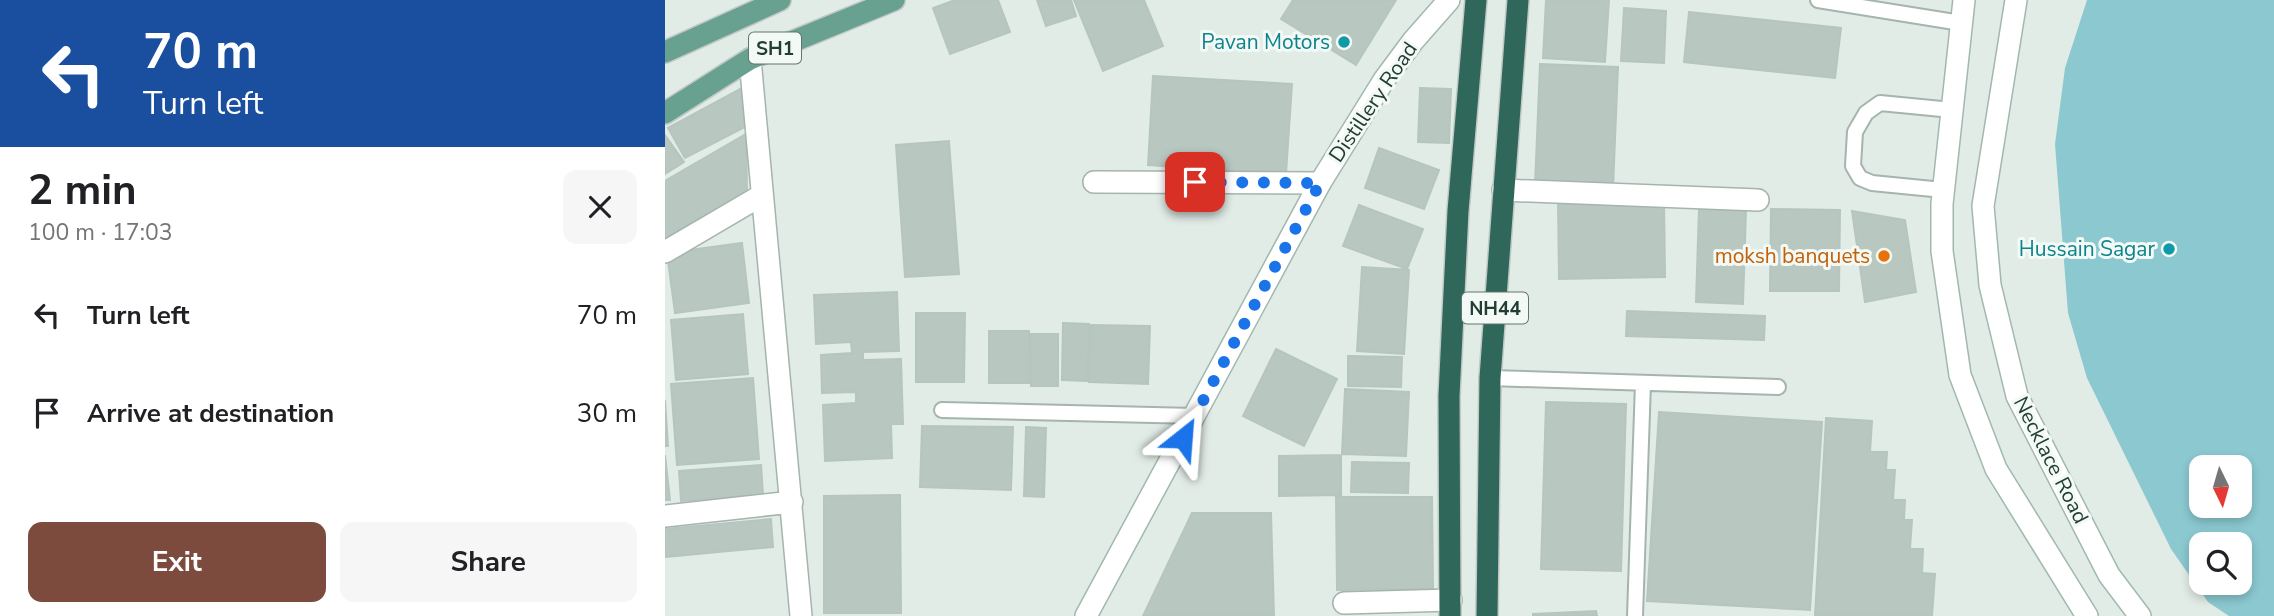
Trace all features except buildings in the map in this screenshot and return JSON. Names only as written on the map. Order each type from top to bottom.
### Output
[{"type":"highway","name":"NH44","points":[[1450,608],[1449,396],[1458,211],[1476,0]]},
{"type":"highway","name":"NH44","points":[[1487,616],[1490,378],[1518,0]]},
{"type":"main road","name":"SH1","points":[[665,52],[780,0]]},
{"type":"main road","name":"SH1","points":[[665,113],[750,59],[894,0]]},
{"type":"street","name":"Distillery Road","points":[[1086,616],[1320,183],[1384,80],[1441,6],[1449,0]]},
{"type":"street","points":[[1964,0],[1943,190],[1942,251],[1960,375],[1996,469],[2087,616]]},
{"type":"street","name":"Necklace Road","points":[[2016,0],[1983,206],[1990,285],[2017,396],[2109,575],[2140,616]]},
{"type":"street","points":[[750,59],[792,502],[800,616]]},
{"type":"street","points":[[1094,182],[1320,183]]},
{"type":"street","points":[[1503,190],[1758,200]]},
{"type":"street","points":[[665,252],[762,195]]},
{"type":"street","points":[[665,516],[792,502]]},
{"type":"street","points":[[1344,603],[1450,608]]},
{"type":"lane","points":[[1818,0],[1961,23]]},
{"type":"lane","points":[[1943,190],[1872,183],[1860,178],[1853,166],[1855,132],[1866,113],[1880,103],[1952,110]]},
{"type":"lane","points":[[1490,378],[1778,387]]},
{"type":"lane","points":[[1635,616],[1643,383]]},
{"type":"lane","points":[[942,410],[1195,416]]},
{"type":"water","name":"Hussain Sagar","points":[[2087,0],[2274,0],[2274,616],[2229,616],[2208,602],[2203,595],[2252,595],[2252,532],[2189,532],[2189,575],[2171,549],[2087,378],[2068,313],[2055,144],[2065,68]]},
{"type":"place","name":"Pavan Motors","points":[[1344,42]]},
{"type":"place","name":"Hussain Sagar","points":[[2169,249]]},
{"type":"place","name":"moksh banquets","points":[[1884,256]]},
{"type":"route","points":[[1183,438],[1320,183],[1195,182]]}]
